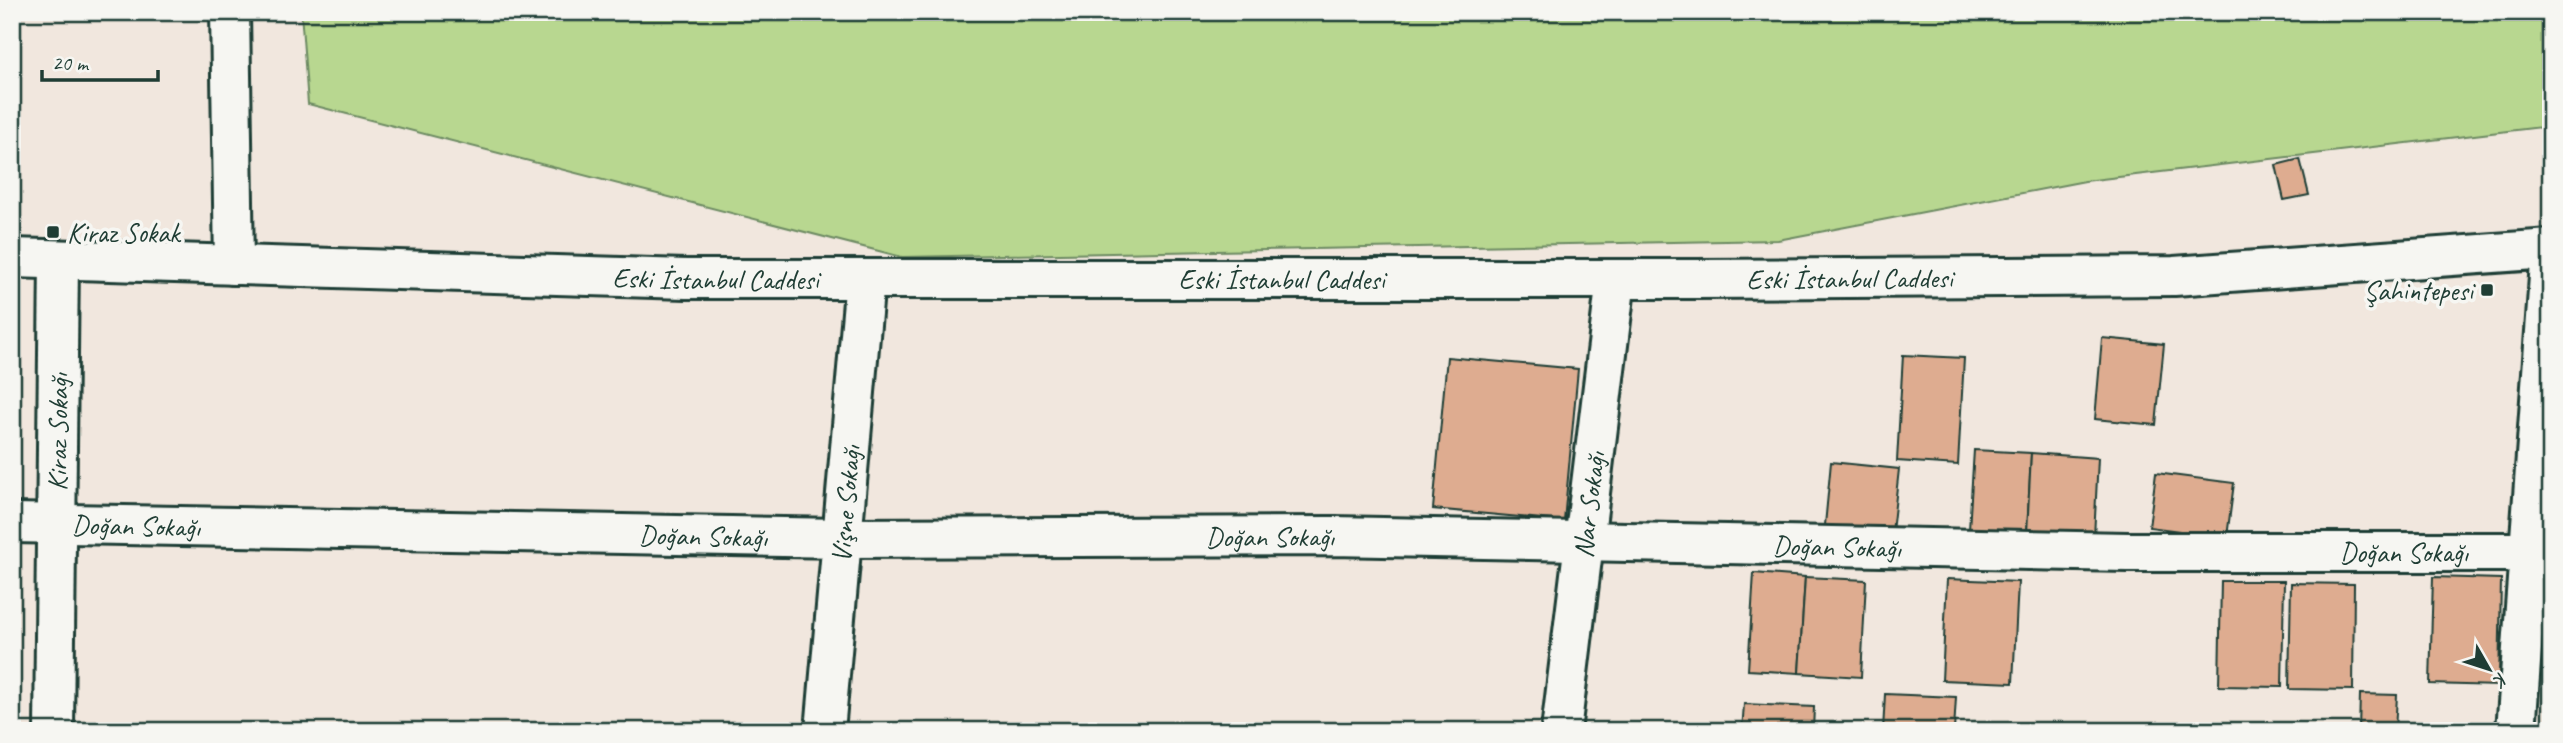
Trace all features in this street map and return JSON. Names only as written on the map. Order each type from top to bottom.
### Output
[{"type":"street","points":[[230,12],[234,265]]},
{"type":"street","points":[[2516,731],[2551,249]]},
{"type":"street","name":"Eski İstanbul Caddesi","points":[[12,258],[686,279],[1616,279],[2174,276],[2551,249]]},
{"type":"street","name":"Kiraz Sokağı","points":[[54,731],[59,260]]},
{"type":"street","name":"Vişne Sokağı","points":[[825,731],[865,279]]},
{"type":"street","name":"Nar Sokağı","points":[[1561,731],[1616,279]]},
{"type":"street","name":"Doğan Sokağı","points":[[12,523],[842,538],[1333,536],[2128,552],[2529,552]]},
{"type":"green space","points":[[301,12],[2551,12],[2551,126],[2085,181],[1778,240],[902,257],[308,104]]},
{"type":"building","points":[[2300,159],[2309,195],[2284,200],[2276,165]]},
{"type":"building","points":[[2102,338],[2164,344],[2156,425],[2095,419]]},
{"type":"building","points":[[1903,355],[1964,358],[1958,465],[1897,461]]},
{"type":"building","points":[[1447,357],[1578,369],[1564,521],[1433,509]]},
{"type":"building","points":[[1974,450],[2031,453],[2027,534],[1969,530]]},
{"type":"building","points":[[2031,453],[2098,458],[2094,537],[2027,534]]},
{"type":"building","points":[[1831,462],[1899,469],[1892,532],[1825,525]]},
{"type":"building","points":[[2156,473],[2234,483],[2227,537],[2149,527]]},
{"type":"building","points":[[1754,573],[1805,577],[1799,673],[1748,670]]},
{"type":"building","points":[[1805,577],[1866,580],[1861,677],[1799,673]]},
{"type":"building","points":[[2433,577],[2501,579],[2499,686],[2430,684]]},
{"type":"building","points":[[1947,579],[2018,582],[2013,683],[1942,680]]},
{"type":"building","points":[[2221,581],[2284,581],[2282,687],[2219,686]]},
{"type":"building","points":[[2291,583],[2354,584],[2353,690],[2289,689]]},
{"type":"building","points":[[1885,694],[1956,697],[1954,731],[1883,731]]},
{"type":"building","points":[[2360,694],[2397,695],[2395,731],[2359,731]]},
{"type":"building","points":[[1744,704],[1814,707],[1813,731],[1742,731]]},
{"type":"building","points":[[2077,726],[2129,731],[2077,731]]},
{"type":"place","name":"Kiraz Sokak","points":[[53,232]]},
{"type":"place","name":"Şahintepesi","points":[[2487,290]]}]
